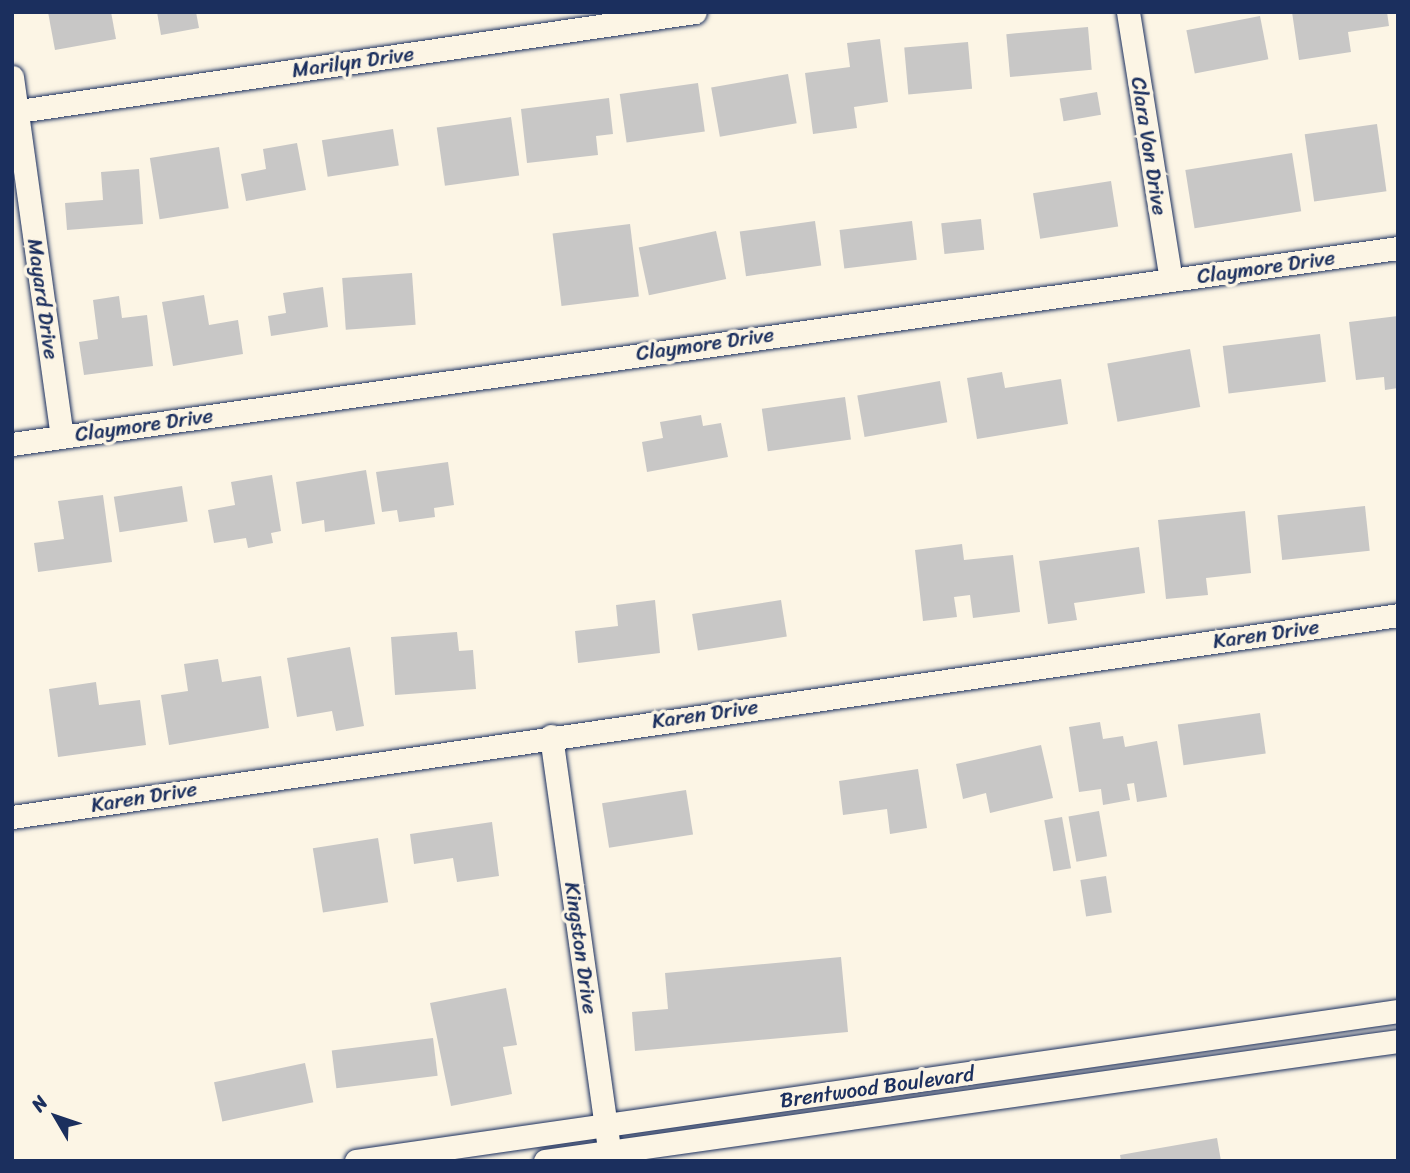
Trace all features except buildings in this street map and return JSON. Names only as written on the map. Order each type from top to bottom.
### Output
[{"type":"street","name":"Marilyn Drive","points":[[15,112],[695,12]]},
{"type":"street","name":"Clara Von Drive","points":[[1128,12],[1171,281]]},
{"type":"street","name":"Mayard Drive","points":[[12,77],[62,437]]},
{"type":"street","name":"Claymore Drive","points":[[12,444],[1398,248]]},
{"type":"street","name":"Karen Drive","points":[[12,817],[551,736],[1398,615]]},
{"type":"street","name":"Kingston Drive","points":[[551,736],[610,1156]]},
{"type":"street","name":"Brentwood Boulevard","points":[[356,1161],[1398,1012]]},
{"type":"street","name":"Brentwood Boulevard","points":[[545,1161],[610,1156],[1398,1041]]}]
